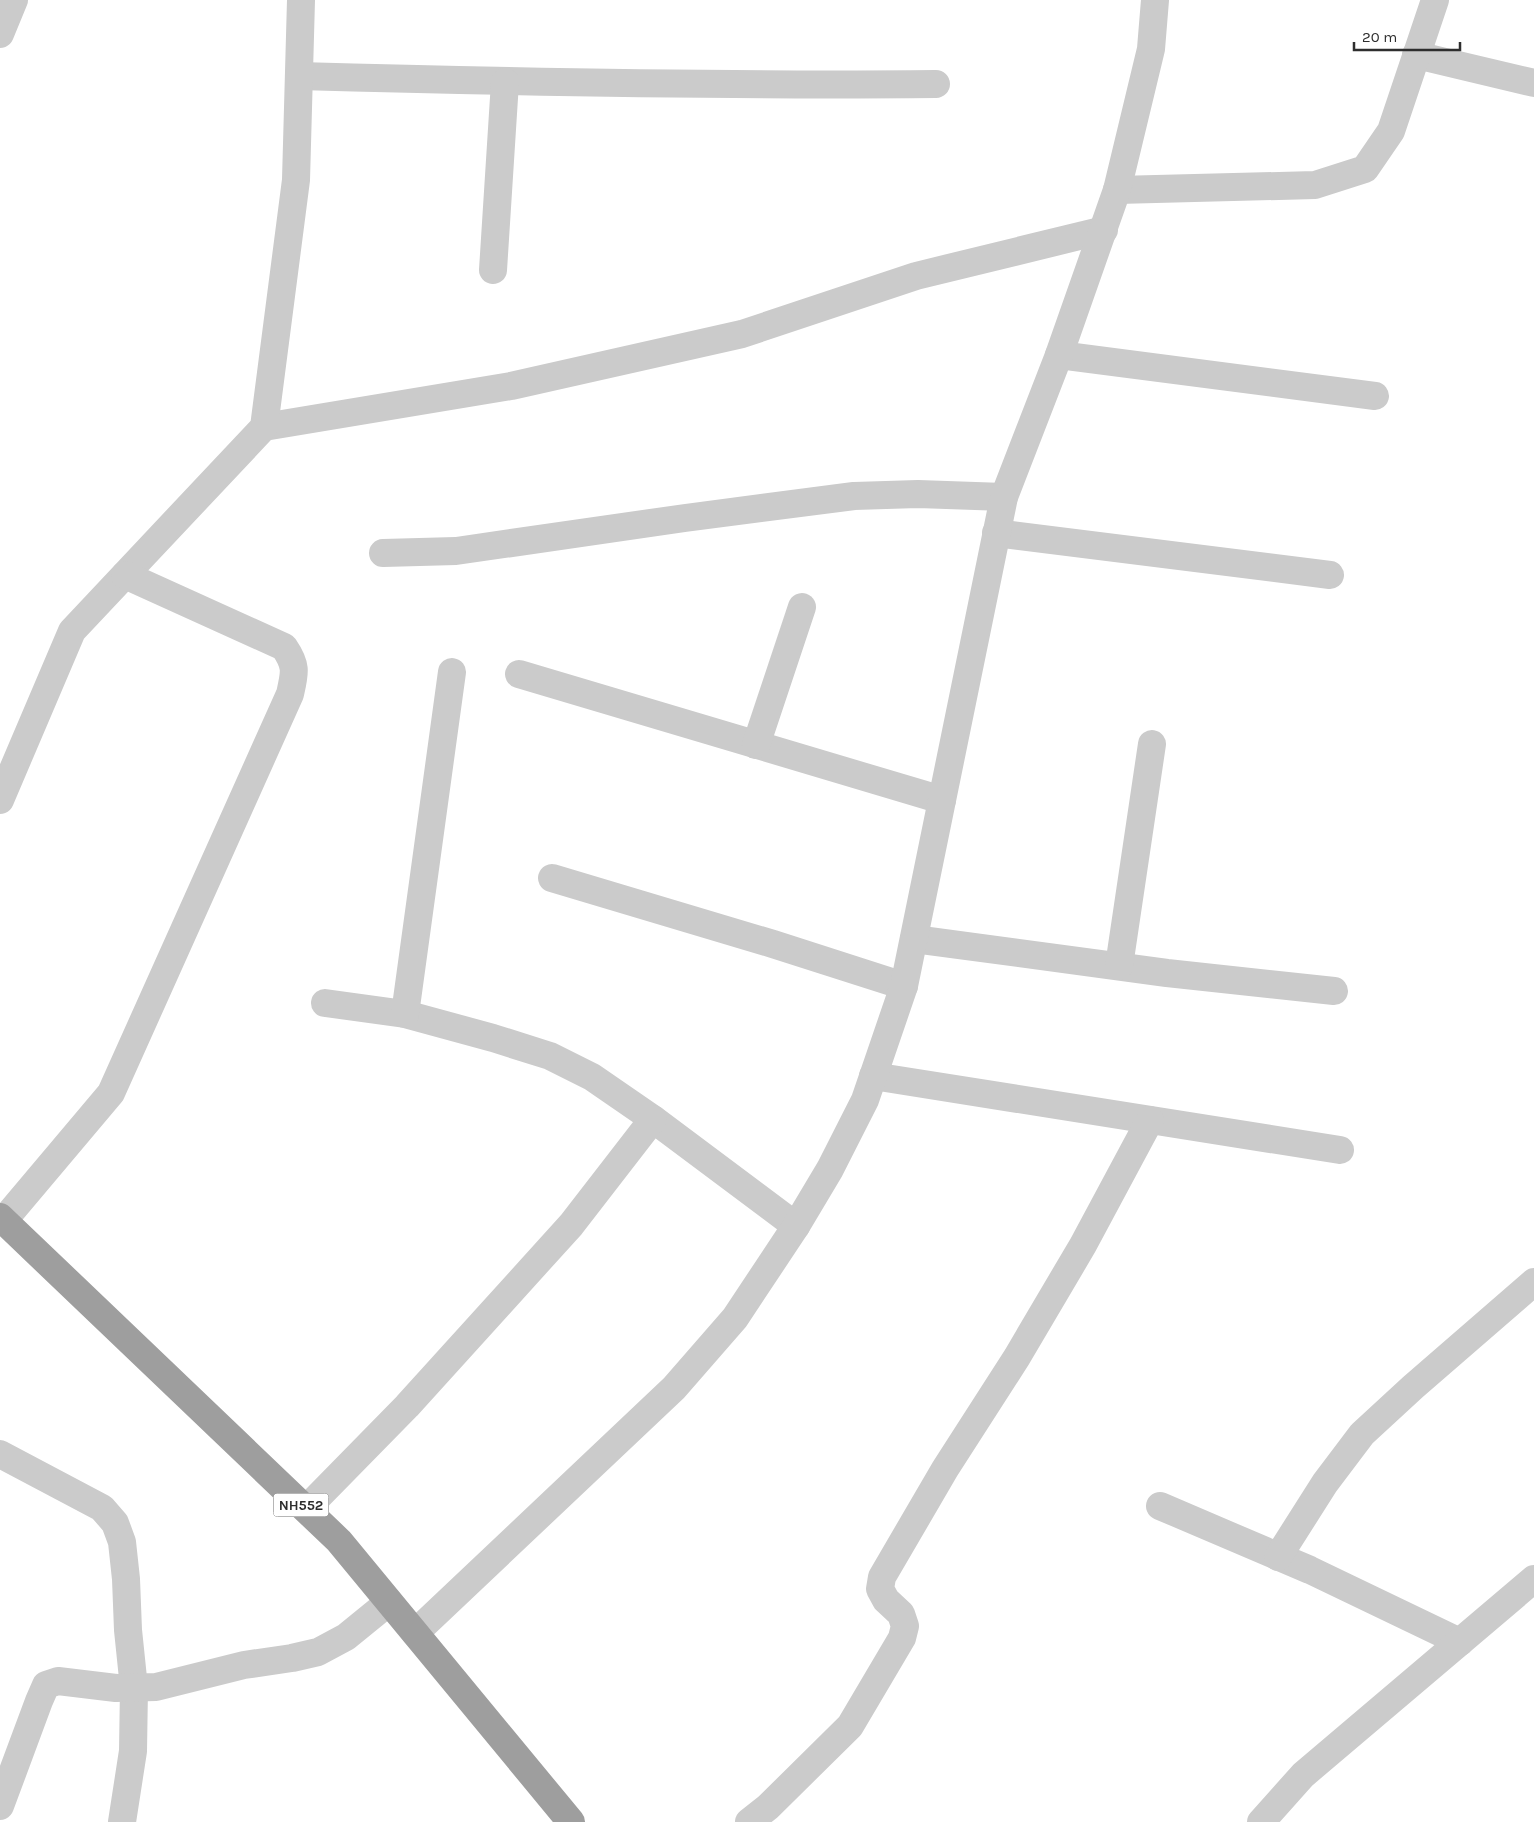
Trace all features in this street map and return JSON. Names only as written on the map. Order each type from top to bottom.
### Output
[{"type":"highway","name":"NH552","points":[[2,1219],[339,1541],[571,1822]]},
{"type":"street","points":[[0,34],[14,0]]},
{"type":"street","points":[[0,800],[72,631],[264,427],[296,180],[301,0]]},
{"type":"street","points":[[415,1634],[674,1388],[735,1318],[796,1226],[830,1169],[865,1100],[904,986],[1004,497],[1059,355],[1117,190],[1151,49],[1155,0]]},
{"type":"street","points":[[1117,190],[1315,185],[1365,169],[1391,131],[1434,0]]},
{"type":"street","points":[[1416,55],[1534,82]]},
{"type":"street","points":[[299,76],[505,82],[774,86],[936,84]]},
{"type":"street","points":[[493,270],[505,82]]},
{"type":"street","points":[[264,427],[511,386],[742,334],[916,276],[1104,230]]},
{"type":"street","points":[[1059,355],[1375,396]]},
{"type":"street","points":[[383,553],[456,551],[854,496],[918,494],[1004,497]]},
{"type":"street","points":[[996,533],[1330,575]]},
{"type":"street","points":[[2,1219],[111,1093],[290,694],[295,671],[292,659],[284,647],[125,575]]},
{"type":"street","points":[[756,745],[802,607]]},
{"type":"street","points":[[405,1014],[452,672]]},
{"type":"street","points":[[519,674],[942,800]]},
{"type":"street","points":[[1119,966],[1152,744]]},
{"type":"street","points":[[552,878],[773,944],[904,986]]},
{"type":"street","points":[[914,939],[1119,966],[1334,991]]},
{"type":"street","points":[[326,1003],[405,1014],[550,1056],[592,1077],[653,1119],[796,1226]]},
{"type":"street","points":[[873,1076],[1340,1150]]},
{"type":"street","points":[[306,1509],[407,1406],[558,1239],[653,1119]]},
{"type":"street","points":[[749,1822],[768,1807],[850,1726],[902,1638],[905,1626],[901,1614],[886,1600],[880,1589],[882,1577],[945,1469],[1017,1357],[1078,1253],[1150,1120]]},
{"type":"street","points":[[1278,1557],[1325,1483],[1362,1434],[1534,1282]]},
{"type":"street","points":[[0,1454],[102,1508],[115,1523],[122,1542],[134,1688],[133,1752],[122,1822]]},
{"type":"street","points":[[1160,1506],[1278,1557],[1460,1642]]},
{"type":"street","points":[[1260,1822],[1303,1775],[1534,1580]]},
{"type":"street","points":[[0,1806],[46,1685],[58,1681],[116,1688],[156,1687],[244,1665],[318,1652],[346,1637],[389,1602]]}]
